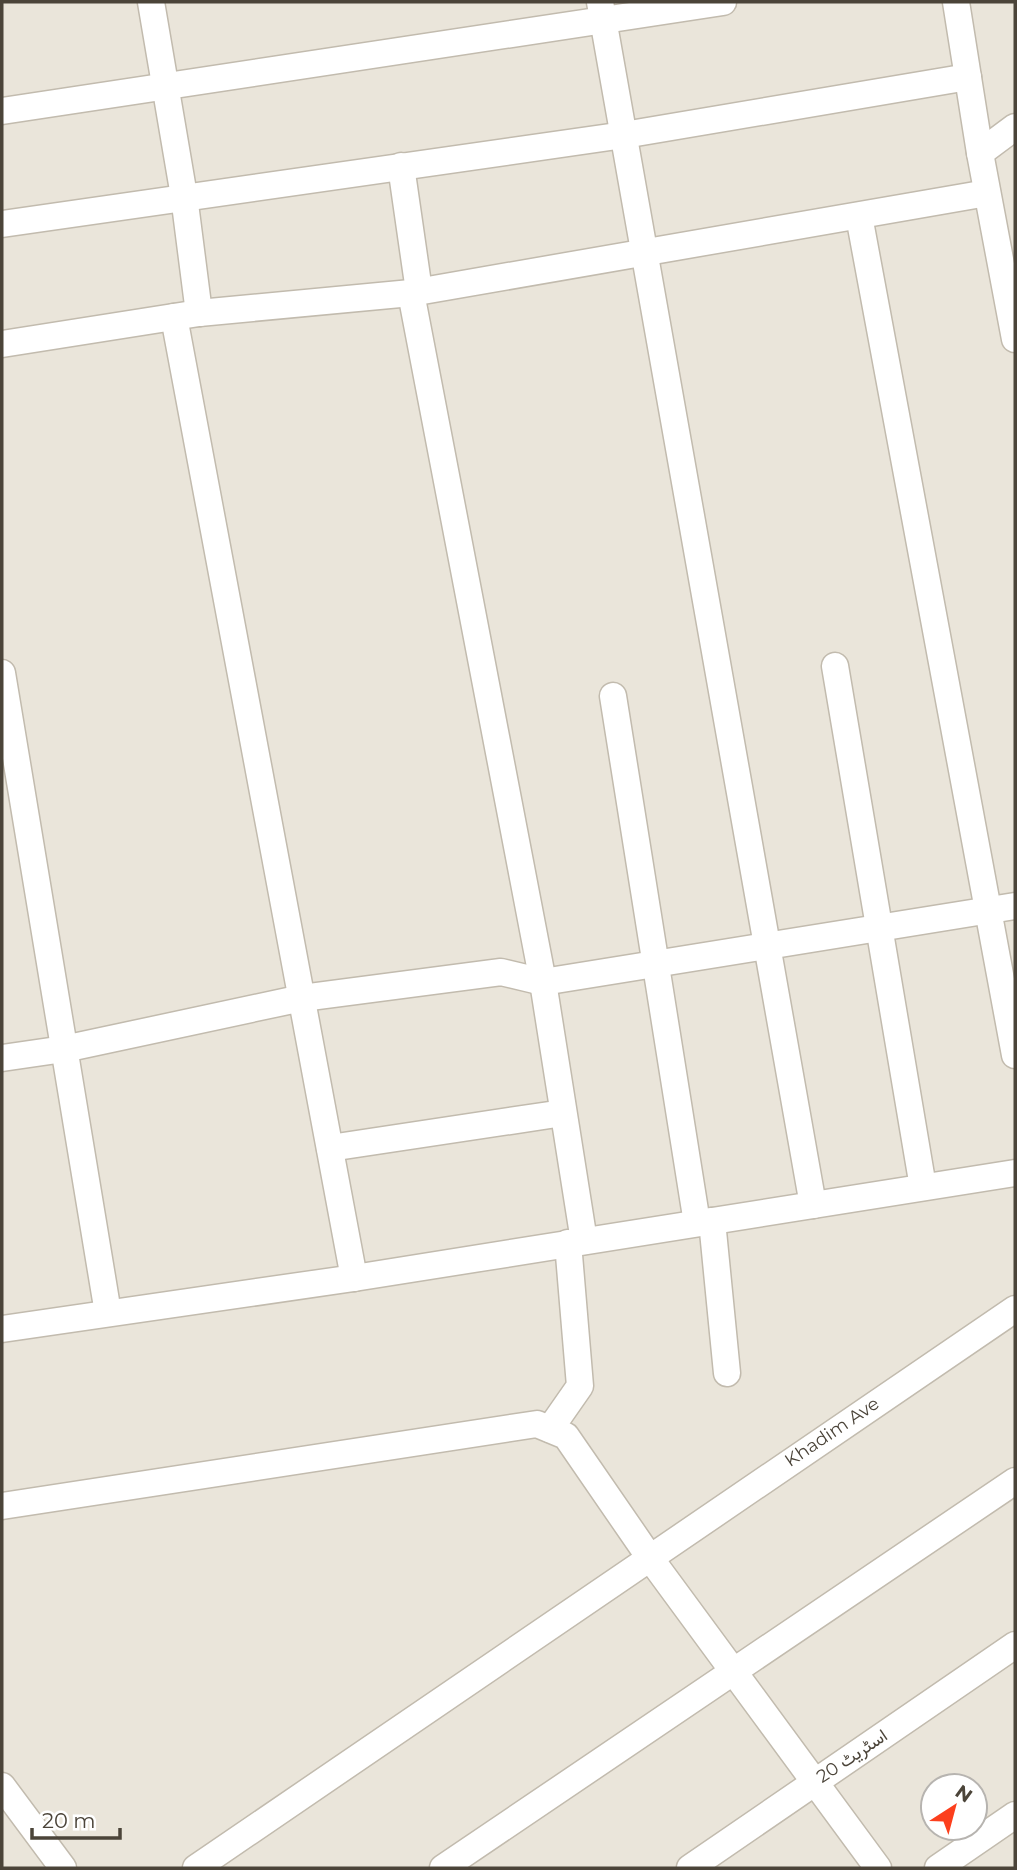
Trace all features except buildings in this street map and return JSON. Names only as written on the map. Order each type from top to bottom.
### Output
[{"type":"street","points":[[151,2],[184,196],[187,315],[302,998],[354,1278]]},
{"type":"street","points":[[2,111],[165,87],[601,10],[723,2]]},
{"type":"street","points":[[956,2],[980,153],[1015,339]]},
{"type":"street","points":[[601,10],[813,1205]]},
{"type":"street","points":[[2,224],[624,135],[968,77]]},
{"type":"street","points":[[980,153],[1015,127]]},
{"type":"street","points":[[401,166],[415,292],[543,982],[564,1113],[576,1242],[580,1386],[550,1429]]},
{"type":"street","points":[[2,344],[187,315],[415,292],[988,193]]},
{"type":"street","points":[[859,216],[1015,1055]]},
{"type":"street","points":[[835,666],[923,1188]]},
{"type":"street","points":[[2,673],[108,1313]]},
{"type":"street","points":[[613,696],[656,964],[704,1222],[727,1373]]},
{"type":"street","points":[[2,1058],[64,1049],[302,998],[501,972],[543,982],[1015,906]]},
{"type":"street","points":[[330,1148],[564,1113]]},
{"type":"street","points":[[2,1329],[354,1278],[1015,1173]]},
{"type":"street","name":"Khadim Ave","points":[[196,1868],[1015,1309]]},
{"type":"street","points":[[2,1506],[537,1424],[550,1429],[566,1436],[650,1558],[878,1868]]},
{"type":"street","points":[[443,1868],[1015,1481]]},
{"type":"street","name":"اسٹریٹ 20","points":[[690,1868],[1015,1645]]},
{"type":"street","points":[[2,1786],[63,1868]]},
{"type":"street","points":[[938,1868],[1015,1815]]},
{"type":"shaded area","points":[[2,2],[1015,2],[1015,1868],[2,1868]]}]
